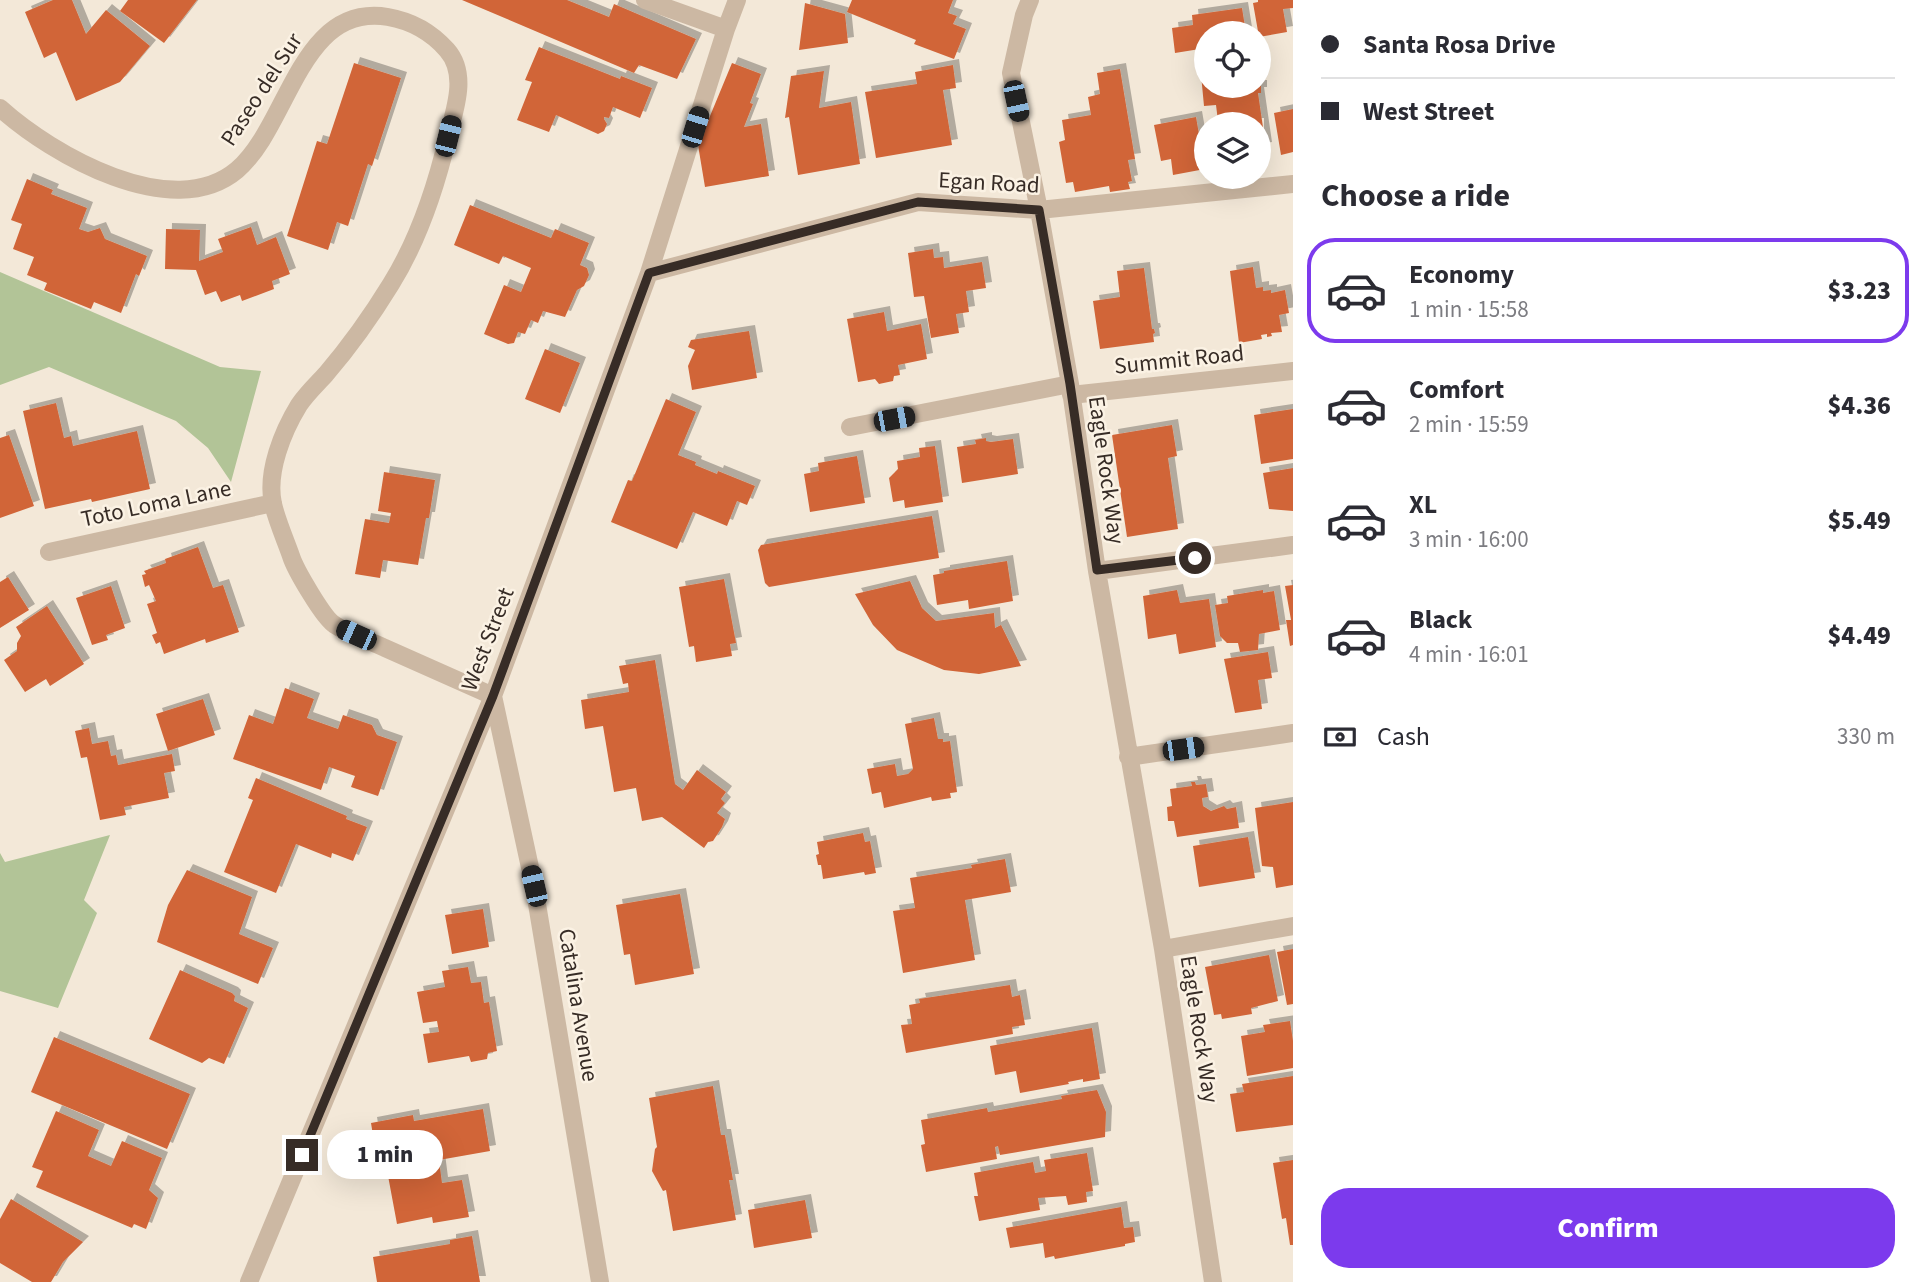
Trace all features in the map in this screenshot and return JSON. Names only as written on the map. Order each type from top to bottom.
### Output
[{"type":"street","points":[[645,0],[726,29]]},
{"type":"street","name":"West Street","points":[[249,1282],[493,696],[649,273],[737,0]]},
{"type":"street","name":"Eagle Rock Way","points":[[1030,0],[1011,73],[1039,210],[1070,390],[1128,757],[1163,949],[1213,1282]]},
{"type":"street","name":"Paseo del Sur","points":[[0,108],[55,148],[108,174],[159,188],[190,189],[215,183],[238,169],[253,152],[275,118],[316,45],[351,20],[380,16],[394,18],[435,37],[450,53],[458,78],[458,94],[443,158],[423,218],[391,284],[361,329],[299,405],[274,465],[273,503],[294,566],[331,624],[493,696]]},
{"type":"street","name":"Egan Road","points":[[649,273],[918,202],[1039,210],[1293,184]]},
{"type":"street","name":"Summit Road","points":[[850,427],[1070,390],[1293,371]]},
{"type":"street","name":"Toto Loma Lane","points":[[50,552],[273,503]]},
{"type":"street","points":[[1097,570],[1293,545]]},
{"type":"street","name":"Catalina Avenue","points":[[493,696],[534,886],[600,1282]]},
{"type":"street","points":[[1128,757],[1293,733]]},
{"type":"street","points":[[1163,949],[1293,926]]},
{"type":"green space","points":[[0,272],[220,367],[261,371],[231,482],[208,448],[176,421],[49,367],[0,385]]},
{"type":"green space","points":[[110,835],[84,900],[97,913],[58,1008],[0,991],[0,853],[5,862]]},
{"type":"building","points":[[53,0],[72,0],[86,34],[106,10],[150,46],[120,82],[76,101],[56,52],[44,58],[25,12]]},
{"type":"building","points":[[128,0],[197,0],[164,43],[120,11]]},
{"type":"building","points":[[462,0],[567,0],[609,17],[614,4],[696,39],[677,79],[639,65],[634,73]]},
{"type":"building","points":[[852,0],[953,0],[948,13],[957,16],[953,24],[966,29],[954,59],[914,44],[916,40],[847,12]]},
{"type":"building","points":[[1293,0],[1293,8],[1283,9],[1287,32],[1271,35],[1271,21],[1256,21],[1253,3]]},
{"type":"building","points":[[805,3],[845,14],[848,43],[799,50]]},
{"type":"building","points":[[1242,8],[1244,21],[1194,21],[1194,50],[1175,53],[1172,28],[1193,25],[1192,15]]},
{"type":"building","points":[[539,47],[620,79],[621,76],[652,88],[640,118],[613,107],[609,118],[604,117],[607,124],[604,131],[598,134],[556,115],[549,132],[517,120],[532,82],[525,80]]},
{"type":"building","points":[[354,63],[401,78],[372,166],[368,164],[348,226],[337,222],[328,250],[287,236],[317,141],[327,144]]},
{"type":"building","points":[[732,63],[761,74],[744,127],[761,124],[769,176],[705,187],[698,145]]},
{"type":"building","points":[[953,65],[956,88],[943,90],[952,145],[876,158],[865,92],[917,84],[915,72]]},
{"type":"building","points":[[1120,69],[1135,159],[1128,160],[1132,181],[1128,182],[1130,189],[1110,192],[1109,186],[1075,192],[1073,182],[1066,183],[1059,142],[1065,140],[1062,120],[1091,115],[1088,97],[1100,94],[1097,73]]},
{"type":"building","points":[[824,71],[819,108],[851,102],[860,164],[798,175],[789,117],[785,118],[791,76]]},
{"type":"building","points":[[1203,98],[1259,98],[1261,112],[1217,112],[1216,105],[1204,106]]},
{"type":"building","points":[[1293,109],[1293,152],[1281,155],[1274,113]]},
{"type":"building","points":[[1194,117],[1194,171],[1173,175],[1171,159],[1161,161],[1154,125]]},
{"type":"building","points":[[27,179],[53,190],[51,194],[87,208],[79,229],[88,232],[100,228],[105,239],[147,256],[139,276],[136,274],[121,313],[94,302],[91,309],[44,290],[47,283],[27,275],[34,257],[13,249],[22,224],[11,220]]},
{"type":"building","points":[[470,205],[551,238],[555,229],[589,243],[580,265],[587,268],[589,275],[584,286],[577,290],[565,317],[543,311],[538,323],[531,320],[525,334],[518,332],[514,343],[508,344],[484,334],[504,285],[521,292],[531,268],[503,256],[499,264],[454,245]]},
{"type":"building","points":[[251,227],[257,245],[276,237],[290,274],[272,281],[274,289],[242,301],[240,295],[221,302],[216,291],[205,295],[196,270],[165,269],[166,229],[200,230],[199,261],[223,252],[218,239]]},
{"type":"building","points":[[933,249],[934,258],[943,257],[944,268],[982,262],[986,288],[966,291],[969,312],[956,314],[959,333],[931,338],[924,296],[914,297],[908,253]]},
{"type":"building","points":[[1253,267],[1256,288],[1263,287],[1263,291],[1271,290],[1271,293],[1285,290],[1289,313],[1279,315],[1282,332],[1271,333],[1272,336],[1267,337],[1267,334],[1261,335],[1262,339],[1239,343],[1230,271]]},
{"type":"building","points":[[1144,268],[1152,329],[1155,333],[1154,342],[1100,349],[1093,301],[1120,297],[1117,271]]},
{"type":"building","points":[[884,312],[887,331],[921,324],[927,359],[898,365],[900,375],[894,376],[893,381],[879,384],[875,379],[858,382],[847,319]]},
{"type":"building","points":[[749,331],[757,378],[692,390],[688,366],[695,350],[688,347],[691,340]]},
{"type":"building","points":[[545,349],[580,363],[560,413],[525,399]]},
{"type":"building","points":[[666,399],[696,412],[678,455],[717,474],[718,471],[755,486],[747,505],[737,501],[727,526],[693,512],[677,549],[611,522],[628,480],[632,481]]},
{"type":"building","points":[[56,403],[64,438],[71,436],[73,446],[137,431],[150,489],[45,509],[23,411]]},
{"type":"building","points":[[1293,409],[1293,459],[1261,464],[1254,415]]},
{"type":"building","points":[[1172,425],[1177,456],[1168,458],[1178,529],[1127,537],[1112,435]]},
{"type":"building","points":[[9,435],[34,506],[0,518],[0,438]]},
{"type":"building","points":[[986,438],[986,441],[991,442],[1013,439],[1018,474],[962,483],[957,447],[976,444],[975,440]]},
{"type":"building","points":[[935,446],[943,502],[905,508],[904,500],[893,502],[889,478],[898,469],[897,461],[920,457],[919,448]]},
{"type":"building","points":[[857,456],[865,503],[810,512],[804,474],[819,471],[818,463]]},
{"type":"building","points":[[1293,468],[1293,511],[1269,509],[1263,473]]},
{"type":"building","points":[[384,472],[435,480],[418,565],[383,560],[380,578],[355,574],[365,519],[389,523],[391,513],[378,511]]},
{"type":"building","points":[[932,516],[939,558],[769,587],[765,583],[758,550],[761,545]]},
{"type":"building","points":[[198,547],[213,588],[223,585],[239,632],[206,643],[205,639],[164,654],[160,642],[156,644],[152,635],[157,633],[147,604],[156,601],[149,585],[145,587],[142,575],[146,574],[144,571],[166,563],[165,559]]},
{"type":"building","points":[[1007,561],[1013,601],[969,609],[968,600],[937,605],[933,575]]},
{"type":"building","points":[[8,577],[29,610],[0,628],[0,582]]},
{"type":"building","points":[[724,579],[736,643],[730,644],[732,656],[696,662],[694,646],[689,647],[679,587]]},
{"type":"building","points":[[910,581],[922,608],[936,621],[994,613],[995,628],[1001,625],[1021,666],[979,674],[944,670],[897,650],[873,625],[855,594]]},
{"type":"building","points":[[1293,585],[1293,645],[1290,646],[1286,620],[1291,620],[1285,586]]},
{"type":"building","points":[[111,586],[125,628],[106,635],[108,640],[92,645],[76,598]]},
{"type":"building","points":[[1177,590],[1180,603],[1209,599],[1216,647],[1179,654],[1176,634],[1148,639],[1143,596]]},
{"type":"building","points":[[1263,590],[1263,593],[1274,591],[1280,630],[1259,634],[1258,650],[1240,652],[1238,643],[1227,643],[1220,636],[1215,605],[1228,603],[1227,596]]},
{"type":"building","points":[[47,606],[84,664],[50,686],[46,679],[25,692],[4,660],[17,651],[21,636],[16,627]]},
{"type":"building","points":[[1268,652],[1272,678],[1258,680],[1262,709],[1235,713],[1224,659]]},
{"type":"building","points":[[655,660],[675,784],[683,790],[697,770],[726,792],[721,799],[725,803],[717,813],[725,819],[722,827],[713,841],[708,842],[704,848],[662,817],[642,821],[636,788],[614,792],[603,726],[585,729],[581,700],[629,692],[628,683],[623,684],[619,666]]},
{"type":"building","points":[[285,688],[314,699],[307,718],[338,729],[343,715],[372,725],[377,735],[397,742],[378,796],[351,787],[355,776],[329,767],[321,790],[233,759],[249,715],[273,724]]},
{"type":"building","points":[[203,699],[215,735],[168,751],[156,714]]},
{"type":"building","points":[[934,718],[938,739],[943,739],[943,742],[950,741],[957,792],[950,793],[951,798],[932,801],[931,797],[884,808],[881,792],[872,794],[867,769],[895,764],[897,776],[908,774],[913,769],[905,724]]},
{"type":"building","points":[[89,728],[92,744],[108,741],[111,756],[116,755],[118,765],[172,754],[175,771],[164,773],[169,798],[124,807],[126,815],[100,820],[87,757],[81,758],[75,731]]},
{"type":"building","points":[[256,778],[367,827],[353,861],[332,853],[331,858],[296,844],[276,893],[224,872],[253,800],[248,798]]},
{"type":"building","points":[[1191,782],[1196,785],[1206,784],[1208,797],[1202,798],[1203,806],[1211,811],[1224,806],[1227,809],[1236,807],[1239,828],[1177,837],[1174,821],[1168,821],[1167,807],[1172,806],[1170,789],[1192,786]]},
{"type":"building","points":[[1293,802],[1293,885],[1276,888],[1273,867],[1262,866],[1255,808]]},
{"type":"building","points":[[863,833],[865,842],[870,841],[876,873],[865,875],[864,872],[823,879],[816,855],[819,854],[817,842]]},
{"type":"building","points":[[1248,837],[1255,878],[1199,887],[1193,846]]},
{"type":"building","points":[[1005,859],[1011,892],[965,900],[975,960],[903,973],[893,911],[915,908],[910,878],[972,868],[971,865]]},
{"type":"building","points":[[187,870],[252,897],[239,934],[273,948],[258,984],[157,942],[168,905]]},
{"type":"building","points":[[680,894],[694,974],[635,985],[630,954],[624,955],[616,905]]},
{"type":"building","points":[[483,909],[489,947],[452,954],[445,915]]},
{"type":"building","points":[[1293,949],[1293,1004],[1287,1005],[1277,952]]},
{"type":"building","points":[[1269,955],[1278,1001],[1251,1008],[1252,1014],[1222,1019],[1221,1014],[1214,1015],[1205,967]]},
{"type":"building","points":[[468,967],[471,983],[481,982],[484,1003],[489,1002],[497,1051],[488,1053],[487,1059],[471,1062],[469,1056],[428,1063],[423,1034],[439,1032],[437,1021],[423,1023],[417,992],[445,987],[442,971]]},
{"type":"building","points":[[180,970],[232,993],[235,996],[234,1001],[248,1008],[224,1064],[209,1058],[202,1063],[149,1039]]},
{"type":"building","points":[[1010,985],[1012,997],[1020,995],[1025,1025],[1012,1027],[1013,1034],[906,1053],[901,1025],[912,1024],[909,1005],[920,1003],[919,999]]},
{"type":"building","points":[[1290,1021],[1293,1068],[1247,1076],[1241,1036],[1265,1032],[1263,1025]]},
{"type":"building","points":[[1092,1028],[1100,1079],[1083,1082],[1083,1079],[1020,1093],[1016,1071],[995,1075],[990,1046]]},
{"type":"building","points":[[54,1037],[190,1094],[167,1149],[31,1092]]},
{"type":"building","points":[[1293,1076],[1293,1125],[1236,1132],[1230,1094],[1244,1092],[1242,1084]]},
{"type":"building","points":[[713,1086],[721,1135],[725,1135],[733,1180],[729,1180],[736,1220],[673,1231],[666,1190],[663,1191],[652,1171],[657,1147],[649,1098]]},
{"type":"building","points":[[1097,1090],[1106,1112],[1105,1137],[1000,1155],[998,1146],[995,1147],[997,1159],[926,1172],[921,1145],[925,1144],[921,1120],[987,1108],[988,1112]]},
{"type":"building","points":[[483,1109],[490,1151],[439,1160],[442,1183],[462,1180],[469,1217],[433,1223],[432,1217],[397,1224],[386,1165],[378,1166],[371,1123],[413,1115],[414,1121]]},
{"type":"building","points":[[56,1111],[99,1130],[88,1156],[111,1166],[122,1141],[162,1158],[149,1190],[158,1198],[146,1229],[134,1224],[132,1228],[36,1187],[43,1171],[32,1167]]},
{"type":"building","points":[[1087,1153],[1093,1191],[1086,1192],[1087,1202],[1068,1205],[1066,1196],[1038,1198],[1040,1210],[979,1221],[974,1196],[978,1196],[974,1173],[1033,1162],[1035,1173],[1046,1171],[1044,1160]]},
{"type":"building","points":[[1293,1160],[1293,1245],[1290,1245],[1286,1218],[1282,1219],[1273,1163]]},
{"type":"building","points":[[11,1199],[83,1242],[63,1262],[51,1282],[32,1282],[0,1263],[0,1219]]},
{"type":"building","points":[[805,1200],[812,1238],[754,1248],[748,1210]]},
{"type":"building","points":[[1121,1207],[1124,1228],[1133,1227],[1135,1242],[1125,1246],[1055,1259],[1054,1256],[1045,1258],[1043,1243],[1010,1248],[1006,1228]]},
{"type":"building","points":[[472,1236],[480,1282],[377,1282],[373,1257],[450,1244],[450,1240]]},
{"type":"route","points":[[302,1155],[493,696],[649,273],[918,202],[1039,210],[1070,384],[1097,570],[1195,558]]}]
